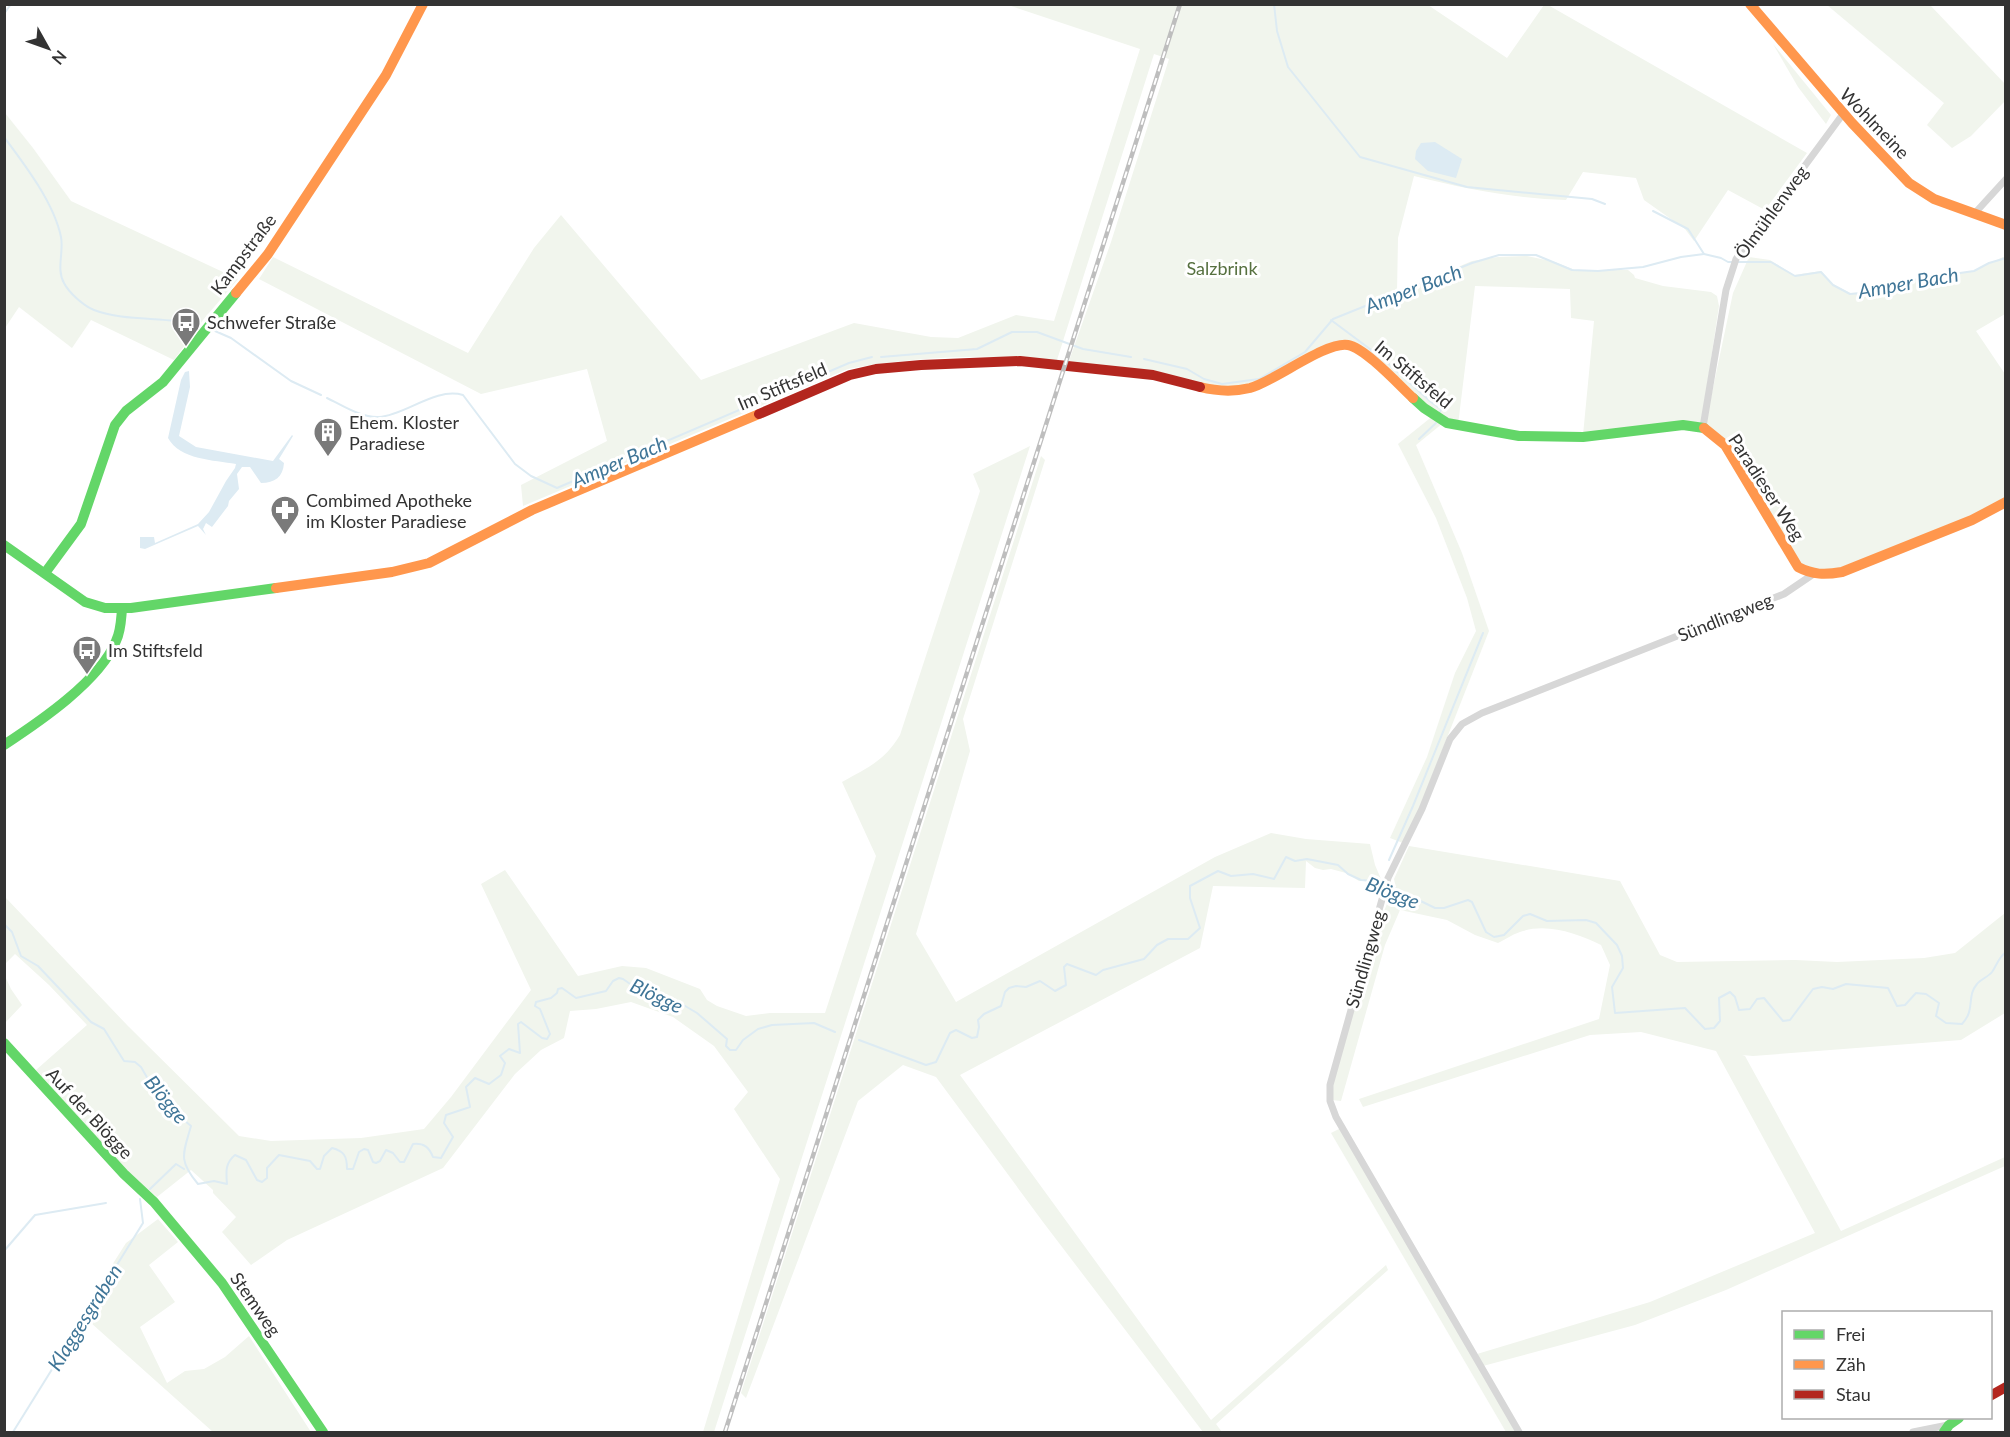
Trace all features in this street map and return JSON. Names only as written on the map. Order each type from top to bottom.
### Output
[{"type":"street","name":"Kampstraße","points":[[45,573],[81,524],[115,425],[126,411],[163,382],[268,254],[386,75],[423,4]]},
{"type":"street","name":"Wohlmeine","points":[[1750,4],[1843,114],[1917,189],[1933,198],[2006,225]]},
{"type":"street","name":"Ölmühlenweg","points":[[1703,427],[1726,290],[1736,259],[1843,114]]},
{"type":"street","points":[[1975,213],[2006,179]]},
{"type":"street","name":"Im Stiftsfeld","points":[[122,609],[410,569],[429,563],[532,510],[850,375],[876,369],[1020,361],[1153,375],[1202,388],[1230,391],[1250,388],[1270,380],[1331,347],[1348,345],[1365,354],[1424,408],[1447,423]]},
{"type":"street","name":"Paradieser Weg","points":[[1447,423],[1519,436],[1573,437],[1683,425],[1703,427],[1725,445],[1798,567],[1812,575]]},
{"type":"street","points":[[1812,575],[1826,576],[1842,572],[1972,520],[2006,502]]},
{"type":"street","points":[[4,545],[85,602],[105,608],[122,609],[119,634],[112,652],[101,668],[76,691],[4,746]]},
{"type":"street","name":"Sündlingweg","points":[[1519,1432],[1336,1117],[1330,1101],[1329,1093],[1333,1076],[1388,878],[1422,809],[1450,738],[1461,724],[1482,713],[1784,594],[1812,575]]},
{"type":"street","name":"Auf der Blögge","points":[[4,1043],[124,1174],[154,1202]]},
{"type":"street","name":"Stemweg","points":[[154,1202],[235,1300],[323,1432]]},
{"type":"street","points":[[1992,1395],[2006,1387]]},
{"type":"street","points":[[1912,1432],[1946,1429],[1958,1419]]},
{"type":"green space","name":"Salzbrink","points":[[1008,5],[1428,5],[1507,58],[1544,5],[1548,5],[1807,153],[1765,210],[1728,190],[1694,241],[1685,229],[1644,200],[1636,178],[1583,172],[1566,200],[1489,192],[1414,176],[1398,238],[1397,293],[1472,261],[1527,256],[1555,262],[1575,270],[1628,270],[1635,278],[1663,286],[1711,292],[1717,296],[1719,306],[1701,425],[1583,435],[1594,321],[1571,318],[1570,289],[1475,286],[1458,425],[1425,406],[1348,343],[1269,378],[1220,393],[1069,361],[1111,242],[1169,59],[1154,54],[1057,360],[952,357],[900,361],[848,369],[523,506],[521,485],[607,441],[587,369],[481,394],[259,279],[273,257],[468,353],[534,248],[561,215],[701,380],[854,323],[931,337],[958,338],[1016,315],[1054,321],[1140,49]]},
{"type":"green space","points":[[1827,5],[1930,5],[2005,84],[2005,101],[1971,136],[1952,148],[1927,125],[1944,103]]},
{"type":"green space","points":[[1773,44],[1831,115],[1826,124],[1798,87]]},
{"type":"green space","points":[[5,113],[71,201],[238,279],[203,320],[174,360],[91,320],[72,348],[19,307],[5,328]]},
{"type":"green space","points":[[1749,257],[1770,260],[1794,275],[1821,271],[1833,284],[1850,293],[1873,292],[1918,279],[1974,271],[2005,258],[2005,314],[1976,331],[2005,374],[2005,499],[1971,518],[1841,571],[1811,572],[1799,565],[1764,508],[1705,426],[1733,293]]},
{"type":"green space","points":[[1434,415],[1443,423],[1416,445],[1462,553],[1489,631],[1419,809],[1403,843],[1390,838],[1427,757],[1455,673],[1476,631],[1467,598],[1436,518],[1398,444]]},
{"type":"green space","points":[[1030,446],[714,1432],[703,1432],[780,1179],[734,1109],[748,1092],[714,1046],[673,1017],[631,1002],[596,1009],[570,1011],[564,1038],[541,1050],[515,1074],[443,1168],[287,1240],[251,1265],[222,1232],[236,1217],[213,1193],[213,1190],[191,1170],[157,1197],[127,1171],[36,1070],[87,1025],[15,954],[5,964],[5,897],[128,1026],[239,1136],[271,1141],[361,1138],[424,1129],[451,1097],[531,990],[481,884],[505,870],[578,976],[622,966],[646,968],[700,989],[707,1000],[717,1006],[746,1016],[770,1013],[825,1013],[876,856],[842,782],[882,757],[900,735],[980,491],[973,474]]},
{"type":"green space","points":[[1041,456],[1045,460],[963,719],[970,751],[916,934],[956,1002],[1215,857],[1271,833],[1306,839],[1370,844],[1375,865],[1384,886],[1371,881],[1359,881],[1346,873],[1331,869],[1315,868],[1306,861],[1305,888],[1213,886],[1200,948],[960,1075],[1211,1420],[1386,1265],[1388,1270],[1216,1424],[1222,1432],[1203,1432],[936,1077],[903,1065],[858,1101],[746,1398],[741,1393]]},
{"type":"green space","points":[[1409,846],[1620,881],[1660,955],[1677,962],[1795,960],[1837,962],[1924,958],[1955,953],[2005,913],[2005,1013],[1961,1040],[1742,1055],[1745,1056],[1841,1231],[2005,1157],[2005,1166],[1726,1290],[1635,1325],[1483,1366],[1477,1354],[1650,1302],[1815,1233],[1716,1051],[1641,1032],[1590,1035],[1363,1107],[1359,1099],[1599,1019],[1610,965],[1601,945],[1563,931],[1533,929],[1517,933],[1498,943],[1475,935],[1447,920],[1400,910],[1385,945],[1341,1101],[1332,1100],[1332,1086],[1374,936],[1395,884],[1394,879]]},
{"type":"green space","points":[[4,974],[22,1005],[5,1023]]},
{"type":"green space","points":[[1341,1128],[1516,1432],[1506,1432],[1331,1133]]},
{"type":"green space","points":[[158,1219],[178,1242],[149,1265],[175,1302],[140,1327],[167,1383],[185,1371],[204,1369],[225,1357],[249,1336],[311,1432],[213,1432],[81,1314],[126,1243]]},
{"type":"shaded area","points":[[1435,142],[1462,159],[1456,178],[1428,171],[1415,159],[1416,151],[1421,143]]},
{"type":"shaded area","points":[[189,371],[190,387],[179,436],[196,447],[273,461],[293,436],[279,459],[284,463],[282,472],[274,480],[261,483],[250,467],[242,467],[237,474],[239,489],[212,527],[206,523],[203,529],[206,535],[198,526],[145,549],[140,548],[140,537],[154,537],[155,543],[198,524],[209,512],[235,468],[236,464],[189,455],[173,445],[168,438],[181,380],[185,372]]},
{"type":"waterway","points":[[4,14],[11,4]]},
{"type":"waterway","points":[[1274,4],[1277,31],[1288,67],[1360,157],[1467,187],[1592,199],[1605,204]]},
{"type":"waterway","name":"Amper Bach","points":[[4,137],[38,185],[52,211],[61,237],[62,278],[73,295],[90,308],[106,314],[199,325]]},
{"type":"waterway","name":"Amper Bach","points":[[1653,211],[1688,229],[1704,254],[1728,262],[1771,262],[1795,276],[1821,272],[1833,285],[1850,294],[1873,292],[1918,279],[1974,271],[2006,258]]},
{"type":"waterway","name":"Amper Bach","points":[[1144,359],[1187,369],[1204,379],[1222,384],[1259,379],[1305,352],[1333,319],[1472,263],[1499,255],[1536,255],[1572,270],[1598,271],[1643,267],[1681,257],[1704,254]]},
{"type":"waterway","points":[[1331,320],[1386,361],[1441,409],[1440,412]]},
{"type":"waterway","name":"Amper Bach","points":[[215,331],[231,338],[291,381],[321,395]]},
{"type":"waterway","name":"Amper Bach","points":[[881,357],[977,349],[1012,332],[1037,332],[1083,349],[1131,357]]},
{"type":"waterway","name":"Amper Bach","points":[[327,398],[359,413],[379,417],[400,412],[442,395],[463,395],[515,464],[531,476],[557,488],[849,363],[872,357]]},
{"type":"waterway","points":[[1419,439],[1436,423]]},
{"type":"waterway","points":[[1389,860],[1483,633]]},
{"type":"waterway","name":"Blögge","points":[[859,1040],[926,1065],[936,1062],[950,1033],[956,1030],[972,1038],[977,1037],[978,1020],[984,1014],[1001,1006],[1005,992],[1009,988],[1026,987],[1040,981],[1055,991],[1066,985],[1064,967],[1067,964],[1096,975],[1103,970],[1144,959],[1157,945],[1168,939],[1188,939],[1200,928],[1190,898],[1190,886],[1218,871],[1231,876],[1253,874],[1274,879],[1286,857],[1295,861],[1307,859],[1338,865],[1348,874],[1361,880],[1373,881],[1394,888],[1435,908],[1444,908],[1468,900],[1472,902],[1486,932],[1494,937],[1504,935],[1523,916],[1530,914],[1547,921],[1586,920],[1596,923],[1617,945],[1622,956],[1623,968],[1612,987],[1615,1013],[1685,1008],[1705,1029],[1714,1028],[1720,1021],[1719,998],[1730,992],[1735,997],[1739,1010],[1750,1009],[1757,999],[1764,998],[1783,1021],[1790,1020],[1813,989],[1822,987],[1833,989],[1846,984],[1888,988],[1897,1006],[1905,1005],[1916,993],[1926,994],[1939,1003],[1936,1016],[1946,1023],[1962,1024],[1969,1013],[1974,989],[1992,972],[2006,952]]},
{"type":"waterway","name":"Blögge","points":[[4,924],[12,932],[21,956],[38,966],[91,1022],[104,1029],[124,1061],[135,1062],[141,1067],[152,1086],[191,1126],[184,1156],[187,1169],[198,1184],[214,1181],[227,1184],[226,1172],[235,1155],[246,1160],[257,1180],[262,1182],[267,1178],[267,1168],[279,1155],[310,1161],[317,1169],[320,1169],[324,1156],[332,1148],[344,1155],[347,1169],[353,1169],[359,1152],[364,1149],[368,1150],[373,1162],[376,1163],[380,1161],[386,1150],[393,1153],[400,1162],[404,1162],[413,1144],[420,1144],[426,1146],[433,1157],[441,1158],[453,1137],[444,1123],[446,1115],[470,1107],[466,1087],[475,1078],[489,1084],[501,1075],[505,1063],[500,1056],[509,1049],[520,1053],[518,1024],[521,1022],[542,1038],[547,1039],[550,1034],[540,1009],[535,1006],[536,1002],[551,998],[558,989],[562,988],[576,998],[606,991],[613,981],[623,979],[636,988],[659,998],[675,1000],[697,1013],[727,1039],[726,1046],[730,1050],[736,1050],[743,1040],[758,1029],[772,1025],[814,1023],[835,1032]]},
{"type":"waterway","name":"Klaggesgraben","points":[[150,1189],[176,1164],[184,1169]]},
{"type":"waterway","name":"Klaggesgraben","points":[[13,1432],[143,1223],[140,1199]]},
{"type":"waterway","points":[[4,1251],[35,1215],[106,1203]]},
{"type":"railway","points":[[725,1432],[1180,4]]},
{"type":"traffic: fast","points":[[45,573],[81,524],[115,425],[126,411],[163,382],[236,293]]},
{"type":"traffic: fast","points":[[1413,398],[1447,423],[1519,436],[1583,437],[1683,425],[1704,428]]},
{"type":"traffic: fast","points":[[4,545],[85,602],[105,608],[131,608],[276,588]]},
{"type":"traffic: fast","points":[[4,745],[67,699],[97,671],[118,637],[122,609]]},
{"type":"traffic: fast","points":[[4,1043],[124,1174],[154,1202],[222,1283],[323,1432]]},
{"type":"traffic: fast","points":[[1944,1432],[1958,1419]]},
{"type":"traffic: slow","points":[[236,293],[268,254],[386,75],[423,4]]},
{"type":"traffic: slow","points":[[1750,4],[1852,123],[1909,183],[1934,199],[2006,225]]},
{"type":"traffic: slow","points":[[1200,387],[1225,390],[1250,388],[1327,349],[1338,345],[1348,345],[1372,360],[1413,398]]},
{"type":"traffic: slow","points":[[276,588],[392,572],[429,563],[532,510],[759,414]]},
{"type":"traffic: slow","points":[[1704,428],[1725,445],[1798,567],[1814,573],[1842,572],[1972,520],[2006,502]]},
{"type":"traffic: jam","points":[[759,414],[850,375],[876,369],[921,365],[1020,361],[1153,375],[1200,387]]},
{"type":"traffic: jam","points":[[1992,1395],[2006,1387]]},
{"type":"place","name":"Schwefer Straße","points":[[186,348]]},
{"type":"place","name":"Ehem. Kloster Paradiese","points":[[328,458]]},
{"type":"place","name":"Combimed Apotheke im Kloster Paradiese","points":[[285,536]]},
{"type":"place","name":"Im Stiftsfeld","points":[[87,676]]}]
